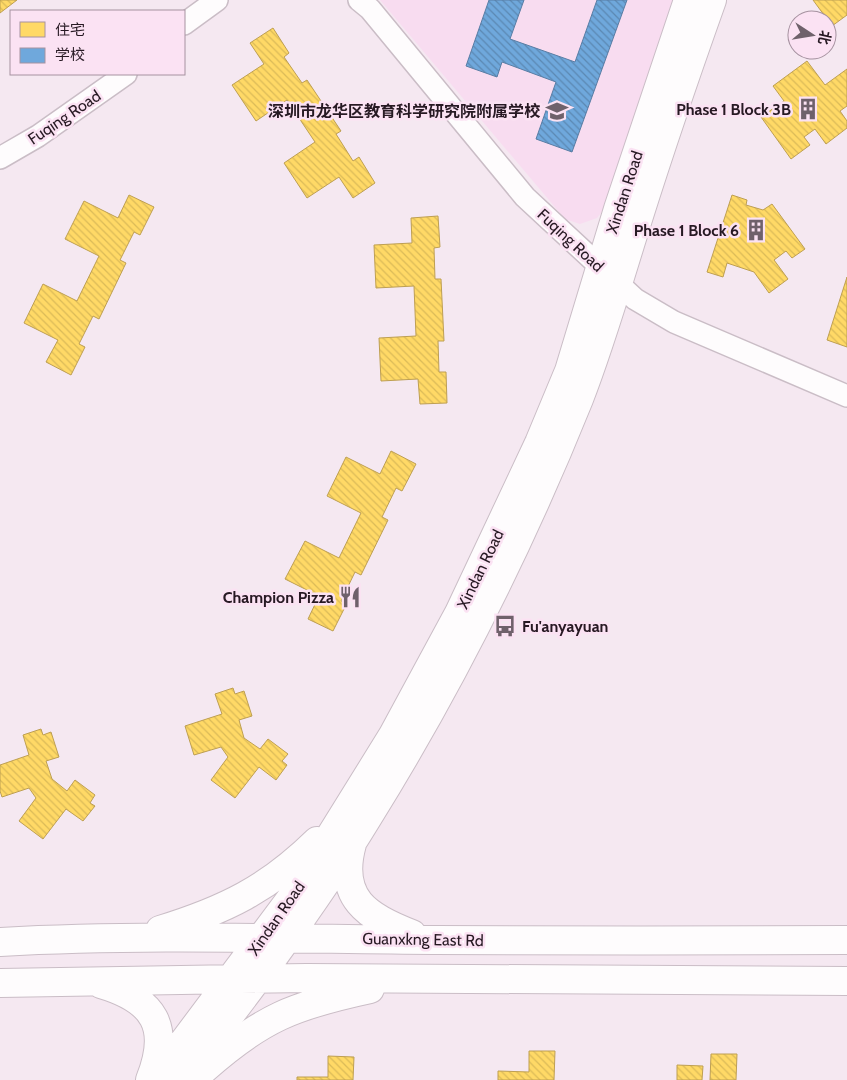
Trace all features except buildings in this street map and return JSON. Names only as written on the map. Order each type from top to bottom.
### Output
[{"type":"main road","name":"Xindan Road","points":[[180,1080],[244,978],[274,937],[354,839],[451,671],[512,550],[580,396],[609,276],[688,0]]},
{"type":"main road","name":"Xindan Road","points":[[274,937],[295,893],[393,735],[459,613],[505,518],[569,371],[655,164],[712,0]]},
{"type":"main road","points":[[129,938],[194,919],[244,898],[272,879],[308,850],[350,805]]},
{"type":"main road","points":[[354,839],[348,868],[352,892],[359,904],[379,920],[433,940]]},
{"type":"main road","name":"Guanxkng East Rd","points":[[0,942],[129,938],[274,937],[433,940],[847,940]]},
{"type":"main road","name":"Xindan Road","points":[[155,1080],[244,978]]},
{"type":"main road","points":[[0,983],[244,978],[847,981]]},
{"type":"main road","points":[[193,1080],[239,1039],[275,1016],[330,998],[420,978]]},
{"type":"main road","points":[[90,981],[131,997],[156,1019],[159,1040],[150,1080]]},
{"type":"street","points":[[185,23],[217,0]]},
{"type":"street","name":"Fuqing Road","points":[[358,0],[370,9],[525,196],[635,299],[674,322],[847,396]]},
{"type":"street","name":"Fuqing Road","points":[[0,158],[38,136],[125,75]]},
{"type":"shaded area","name":"深圳市龙华区教育科学研究院附属学校","points":[[380,0],[678,0],[608,204],[597,218],[580,224],[565,219]]},
{"type":"place","name":"Phase 1 Block 3B","points":[[808,109]]},
{"type":"place","name":"深圳市龙华区教育科学研究院附属学校","points":[[557,111]]},
{"type":"place","name":"Phase 1 Block 6","points":[[756,230]]},
{"type":"place","name":"Champion Pizza","points":[[350,597]]},
{"type":"place","name":"Fu'anyayuan","points":[[505,626]]}]
